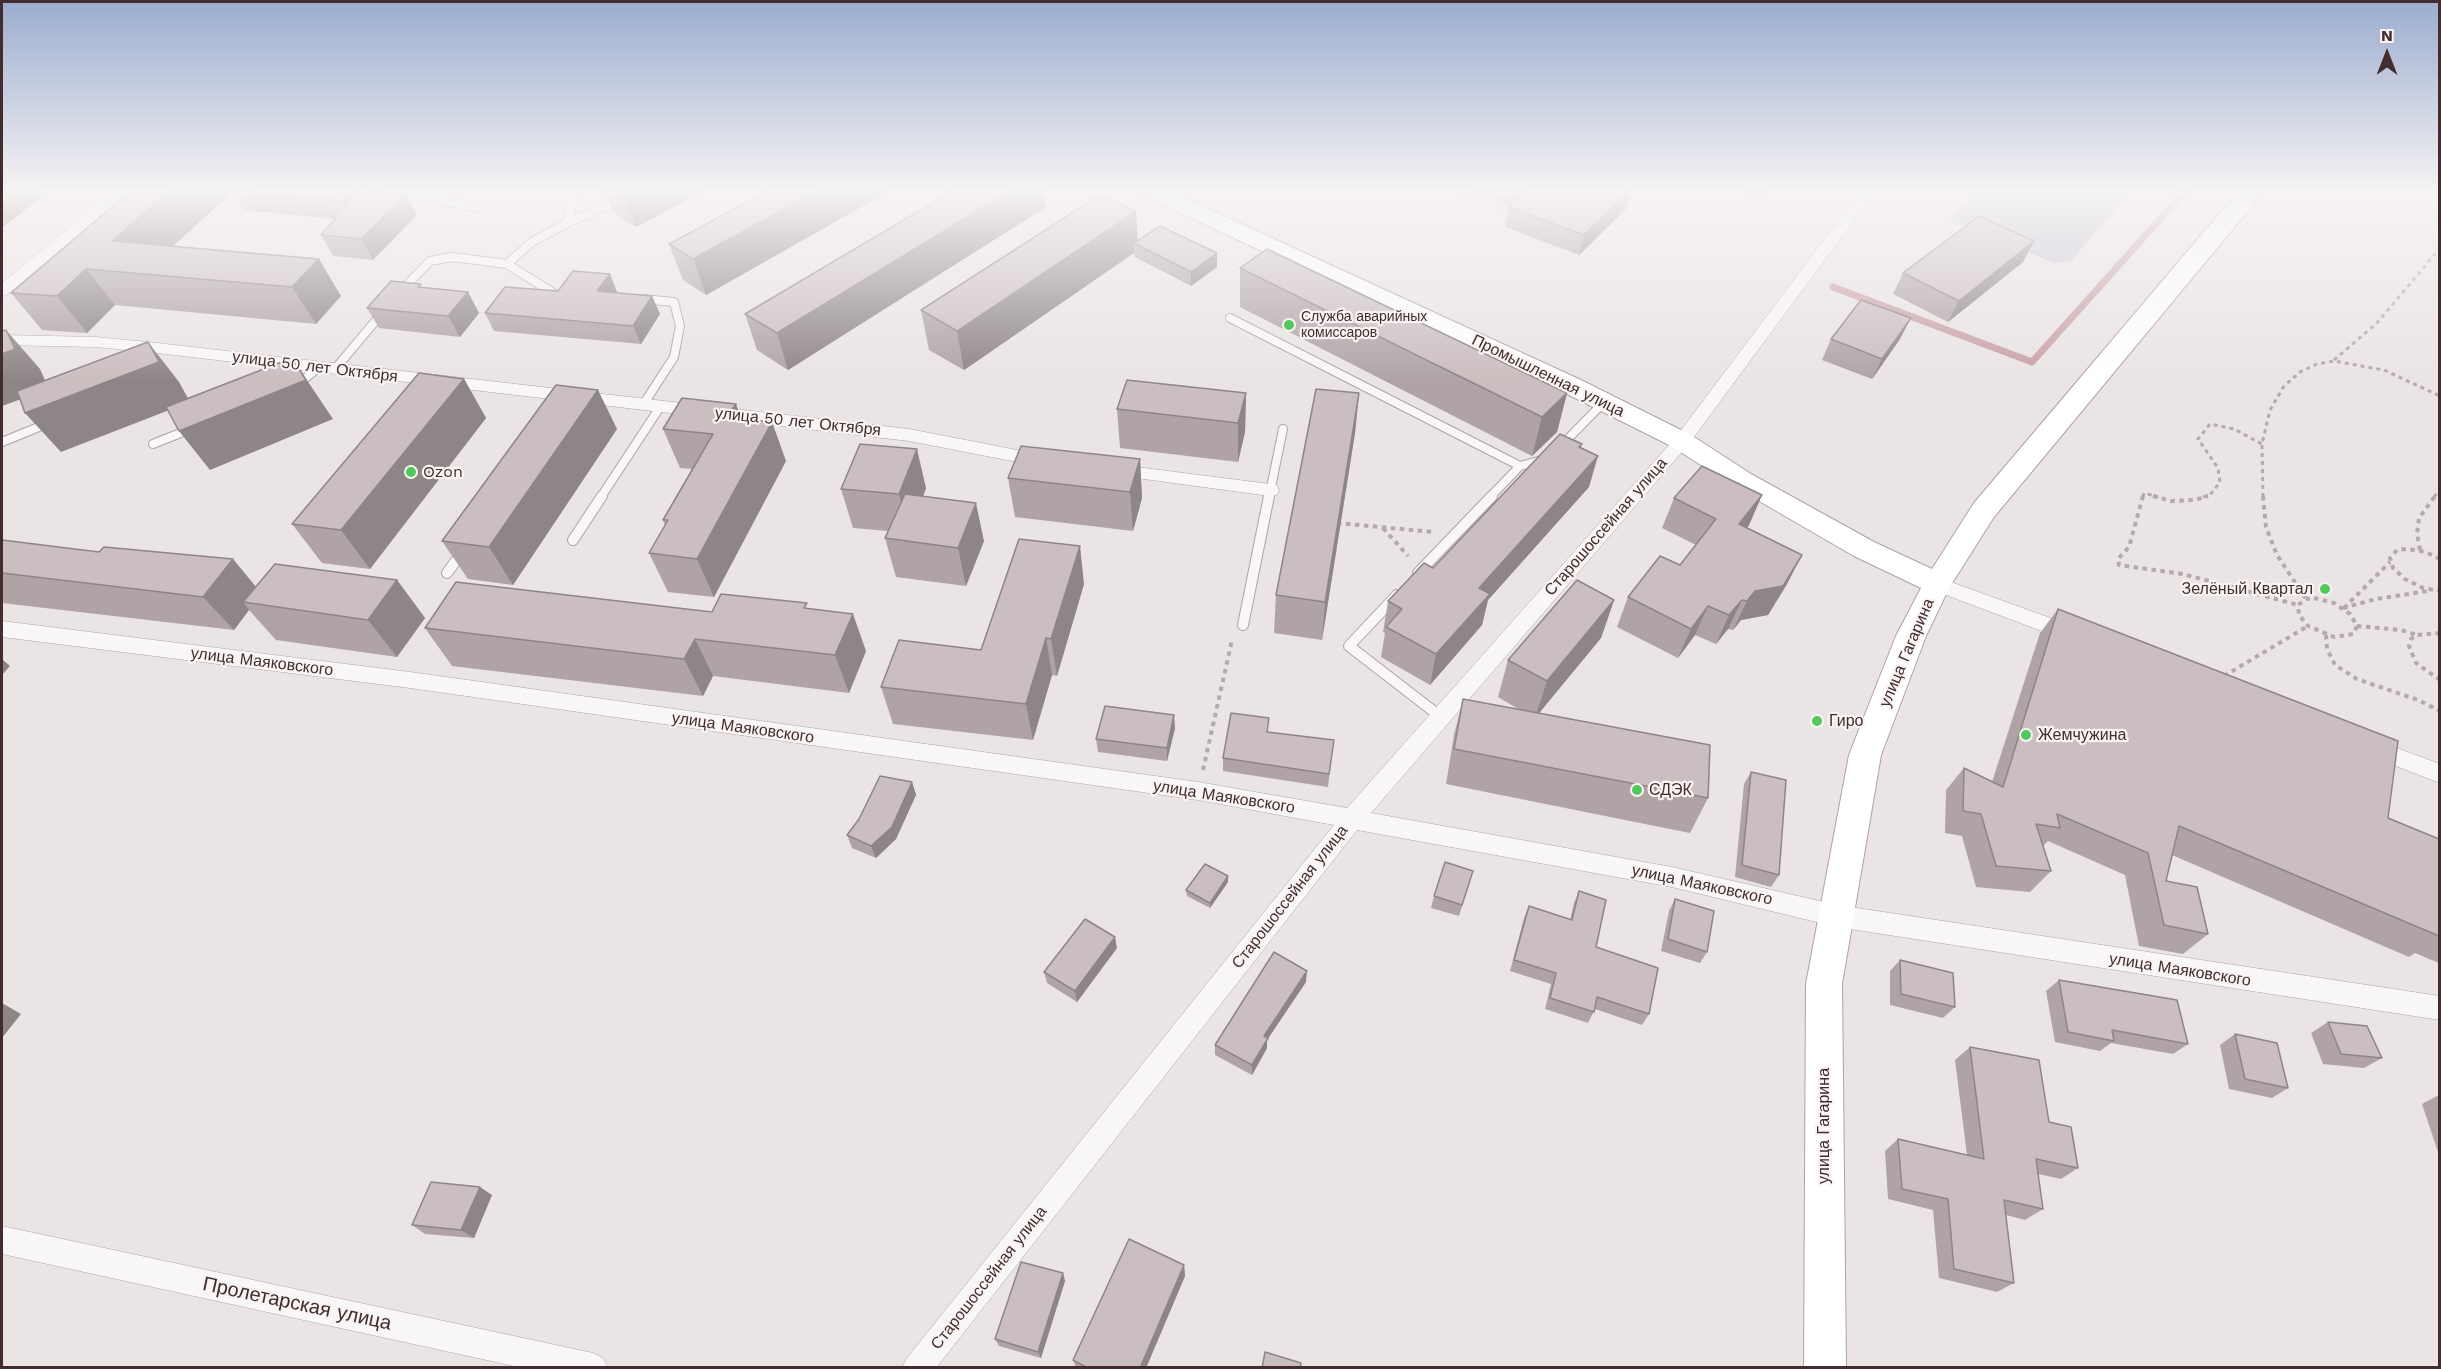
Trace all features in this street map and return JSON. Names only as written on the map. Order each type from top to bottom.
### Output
[{"type":"main road","name":"Промышленная улица","points":[[1285,253],[1604,402],[1682,441],[1742,480],[1864,549],[1937,584]]},
{"type":"main road","name":"улица Гагарина","points":[[1825,1368],[1824,984],[1865,755],[1911,636],[1937,584],[1984,510],[2199,253]]},
{"type":"street","points":[[2,291],[48,253]]},
{"type":"street","name":"Старошоссейная улица","points":[[917,1368],[1352,819],[1682,441],[1822,253]]},
{"type":"street","name":"улица 50 лет Октября","points":[[2,340],[96,342],[327,368],[569,401],[652,406],[909,435],[1062,464]]},
{"type":"street","points":[[1097,468],[1270,490]]},
{"type":"street","points":[[1937,584],[2088,641]]},
{"type":"street","name":"улица Маяковского","points":[[2,629],[410,680],[1198,791],[1672,877],[1838,916],[2439,1008]]},
{"type":"street","points":[[2351,740],[2439,774]]},
{"type":"street","name":"Пролетарская улица","points":[[2,1240],[593,1368]]},
{"type":"lane","points":[[507,264],[520,253]]},
{"type":"lane","points":[[289,389],[327,368],[430,261],[452,257],[507,264],[558,296]]},
{"type":"lane","points":[[573,540],[652,406],[674,357],[680,326],[674,302],[642,299]]},
{"type":"lane","points":[[1230,318],[1520,466]]},
{"type":"lane","points":[[1413,578],[1520,466],[1549,458],[1604,402]]},
{"type":"lane","points":[[2,442],[61,418]]},
{"type":"lane","points":[[153,444],[205,423]]},
{"type":"lane","points":[[1243,625],[1283,429]]},
{"type":"lane","points":[[447,573],[467,545]]},
{"type":"lane","points":[[1405,587],[1349,646],[1441,717]]},
{"type":"path","points":[[2334,361],[2377,323],[2435,253]]},
{"type":"path","points":[[2306,599],[2277,555],[2266,527],[2260,482],[2262,444],[2270,410],[2284,386],[2300,372],[2317,364],[2334,361],[2384,370],[2439,396]]},
{"type":"path","points":[[2262,444],[2234,429],[2210,424],[2198,439],[2218,468],[2220,482],[2210,495],[2194,500],[2171,501],[2144,494],[2129,547],[2118,559],[2119,565],[2183,574],[2298,606]]},
{"type":"path","points":[[2420,550],[2417,534],[2419,518],[2439,489]]},
{"type":"path","points":[[1335,523],[1455,534]]},
{"type":"path","points":[[1382,528],[1421,570]]},
{"type":"path","points":[[2343,608],[2390,562],[2391,555],[2397,550],[2420,550],[2439,559]]},
{"type":"path","points":[[2390,562],[2405,579],[2439,591]]},
{"type":"path","points":[[2343,608],[2376,599],[2432,590]]},
{"type":"path","points":[[2298,606],[2306,599],[2324,600],[2343,608],[2357,626],[2392,628],[2417,635],[2439,633]]},
{"type":"path","points":[[2298,606],[2299,615],[2308,626],[2326,635],[2348,637],[2354,634],[2357,626]]},
{"type":"path","points":[[1198,791],[1233,634],[1243,625]]},
{"type":"path","points":[[2217,680],[2308,626]]},
{"type":"path","points":[[2326,635],[2327,649],[2335,665],[2357,679],[2418,700],[2439,711]]},
{"type":"path","points":[[2417,635],[2411,639],[2410,654],[2425,671],[2439,680]]},
{"type":"shaded area","points":[[2029,253],[2078,253],[2071,261],[2054,263]]},
{"type":"building","points":[[58,253],[249,253],[319,259],[292,287],[86,269],[57,296],[11,293]]},
{"type":"building","points":[[683,253],[704,253],[693,259]]},
{"type":"building","points":[[848,253],[908,253],[777,333],[745,314]]},
{"type":"building","points":[[1010,253],[1074,253],[957,331],[921,310]]},
{"type":"building","points":[[1153,253],[1217,253],[1191,272]]},
{"type":"building","points":[[1261,253],[1275,253],[1567,393],[1542,417],[1240,268]]},
{"type":"building","points":[[1930,253],[2019,253],[1959,301],[1903,273]]},
{"type":"building","points":[[573,271],[610,274],[597,291],[652,296],[633,326],[485,313],[505,287],[558,291]]},
{"type":"building","points":[[391,281],[421,284],[418,287],[468,292],[448,316],[367,308]]},
{"type":"building","points":[[1861,300],[1911,318],[1882,359],[1831,339]]},
{"type":"building","points":[[6,330],[15,349],[2,354],[2,331]]},
{"type":"building","points":[[148,342],[159,362],[25,413],[17,391]]},
{"type":"building","points":[[292,358],[306,380],[179,431],[166,407]]},
{"type":"building","points":[[419,373],[464,379],[341,530],[292,524]]},
{"type":"building","points":[[1127,380],[1246,393],[1238,423],[1117,409]]},
{"type":"building","points":[[556,385],[598,390],[489,547],[442,541]]},
{"type":"building","points":[[1316,389],[1359,393],[1325,602],[1276,595]]},
{"type":"building","points":[[682,398],[736,404],[727,417],[772,422],[697,559],[649,553],[668,520],[663,520],[713,434],[663,429]]},
{"type":"building","points":[[1560,434],[1582,444],[1579,447],[1598,456],[1479,588],[1490,594],[1436,654],[1386,627],[1402,609],[1388,601],[1424,563],[1433,568]]},
{"type":"building","points":[[860,444],[917,449],[899,494],[841,489]]},
{"type":"building","points":[[1021,446],[1140,459],[1130,492],[1008,478]]},
{"type":"building","points":[[1702,466],[1762,495],[1739,524],[1802,555],[1783,586],[1755,591],[1747,601],[1742,600],[1729,615],[1708,606],[1691,629],[1628,597],[1660,556],[1680,565],[1716,519],[1674,498]]},
{"type":"building","points":[[905,494],[976,503],[958,548],[885,538]]},
{"type":"building","points":[[1019,539],[1080,546],[1051,639],[1046,638],[1026,704],[881,687],[899,640],[981,650]]},
{"type":"building","points":[[2,540],[99,552],[104,547],[233,559],[203,597],[2,573]]},
{"type":"building","points":[[275,564],[397,580],[368,620],[243,602]]},
{"type":"building","points":[[1577,580],[1614,600],[1547,681],[1508,660]]},
{"type":"building","points":[[456,582],[712,612],[721,594],[807,603],[804,608],[853,614],[835,655],[695,639],[684,659],[425,628]]},
{"type":"building","points":[[2058,609],[2398,741],[2388,818],[2439,839],[2439,936],[2179,826],[2166,881],[2197,887],[2208,934],[2164,925],[2148,853],[2057,814],[2060,828],[2036,824],[2051,871],[1996,866],[1981,814],[1963,811],[1964,768],[2003,787]]},
{"type":"building","points":[[1463,699],[1710,745],[1708,798],[1454,749]]},
{"type":"building","points":[[1105,706],[1174,715],[1167,748],[1096,739]]},
{"type":"building","points":[[1231,713],[1269,718],[1267,732],[1334,740],[1329,774],[1223,758]]},
{"type":"building","points":[[1751,772],[1786,780],[1779,875],[1742,865]]},
{"type":"building","points":[[880,776],[912,782],[892,827],[871,846],[847,835],[859,819]]},
{"type":"building","points":[[1445,862],[1473,871],[1462,905],[1434,896]]},
{"type":"building","points":[[1205,864],[1228,876],[1210,903],[1186,890]]},
{"type":"building","points":[[1579,891],[1606,900],[1596,947],[1658,968],[1649,1014],[1597,997],[1594,1012],[1550,998],[1556,973],[1514,960],[1529,906],[1572,920]]},
{"type":"building","points":[[1675,899],[1714,911],[1707,952],[1668,939]]},
{"type":"building","points":[[1085,919],[1115,937],[1075,991],[1044,972]]},
{"type":"building","points":[[1274,952],[1307,971],[1264,1036],[1268,1038],[1252,1065],[1215,1045]]},
{"type":"building","points":[[1900,960],[1953,973],[1955,1007],[1901,994]]},
{"type":"building","points":[[2059,980],[2177,1000],[2188,1044],[2112,1030],[2114,1041],[2068,1032]]},
{"type":"building","points":[[2328,1022],[2367,1026],[2382,1058],[2341,1054]]},
{"type":"building","points":[[2235,1034],[2277,1043],[2288,1088],[2245,1079]]},
{"type":"building","points":[[1970,1047],[2039,1060],[2049,1122],[2071,1127],[2078,1168],[2036,1159],[2043,1209],[2004,1200],[2014,1283],[1954,1269],[1948,1199],[1902,1189],[1898,1139],[1984,1159]]},
{"type":"building","points":[[431,1182],[480,1187],[461,1230],[412,1225]]},
{"type":"building","points":[[1129,1239],[1184,1265],[1140,1368],[1088,1368],[1073,1360]]},
{"type":"building","points":[[1021,1262],[1063,1273],[1038,1352],[995,1339]]},
{"type":"building","points":[[1265,1352],[1301,1363],[1300,1368],[1262,1368]]},
{"type":"waterway","points":[[1833,287],[2032,362],[2130,253]]},
{"type":"place","name":"Служба аварийных комиссаров","points":[[1289,325]]},
{"type":"place","name":"Ozon","points":[[411,472]]},
{"type":"place","name":"Зелёный Квартал","points":[[2325,589]]},
{"type":"place","name":"Гиро","points":[[1817,721]]},
{"type":"place","name":"Жемчужина","points":[[2026,735]]},
{"type":"place","name":"СДЭК","points":[[1637,790]]}]
